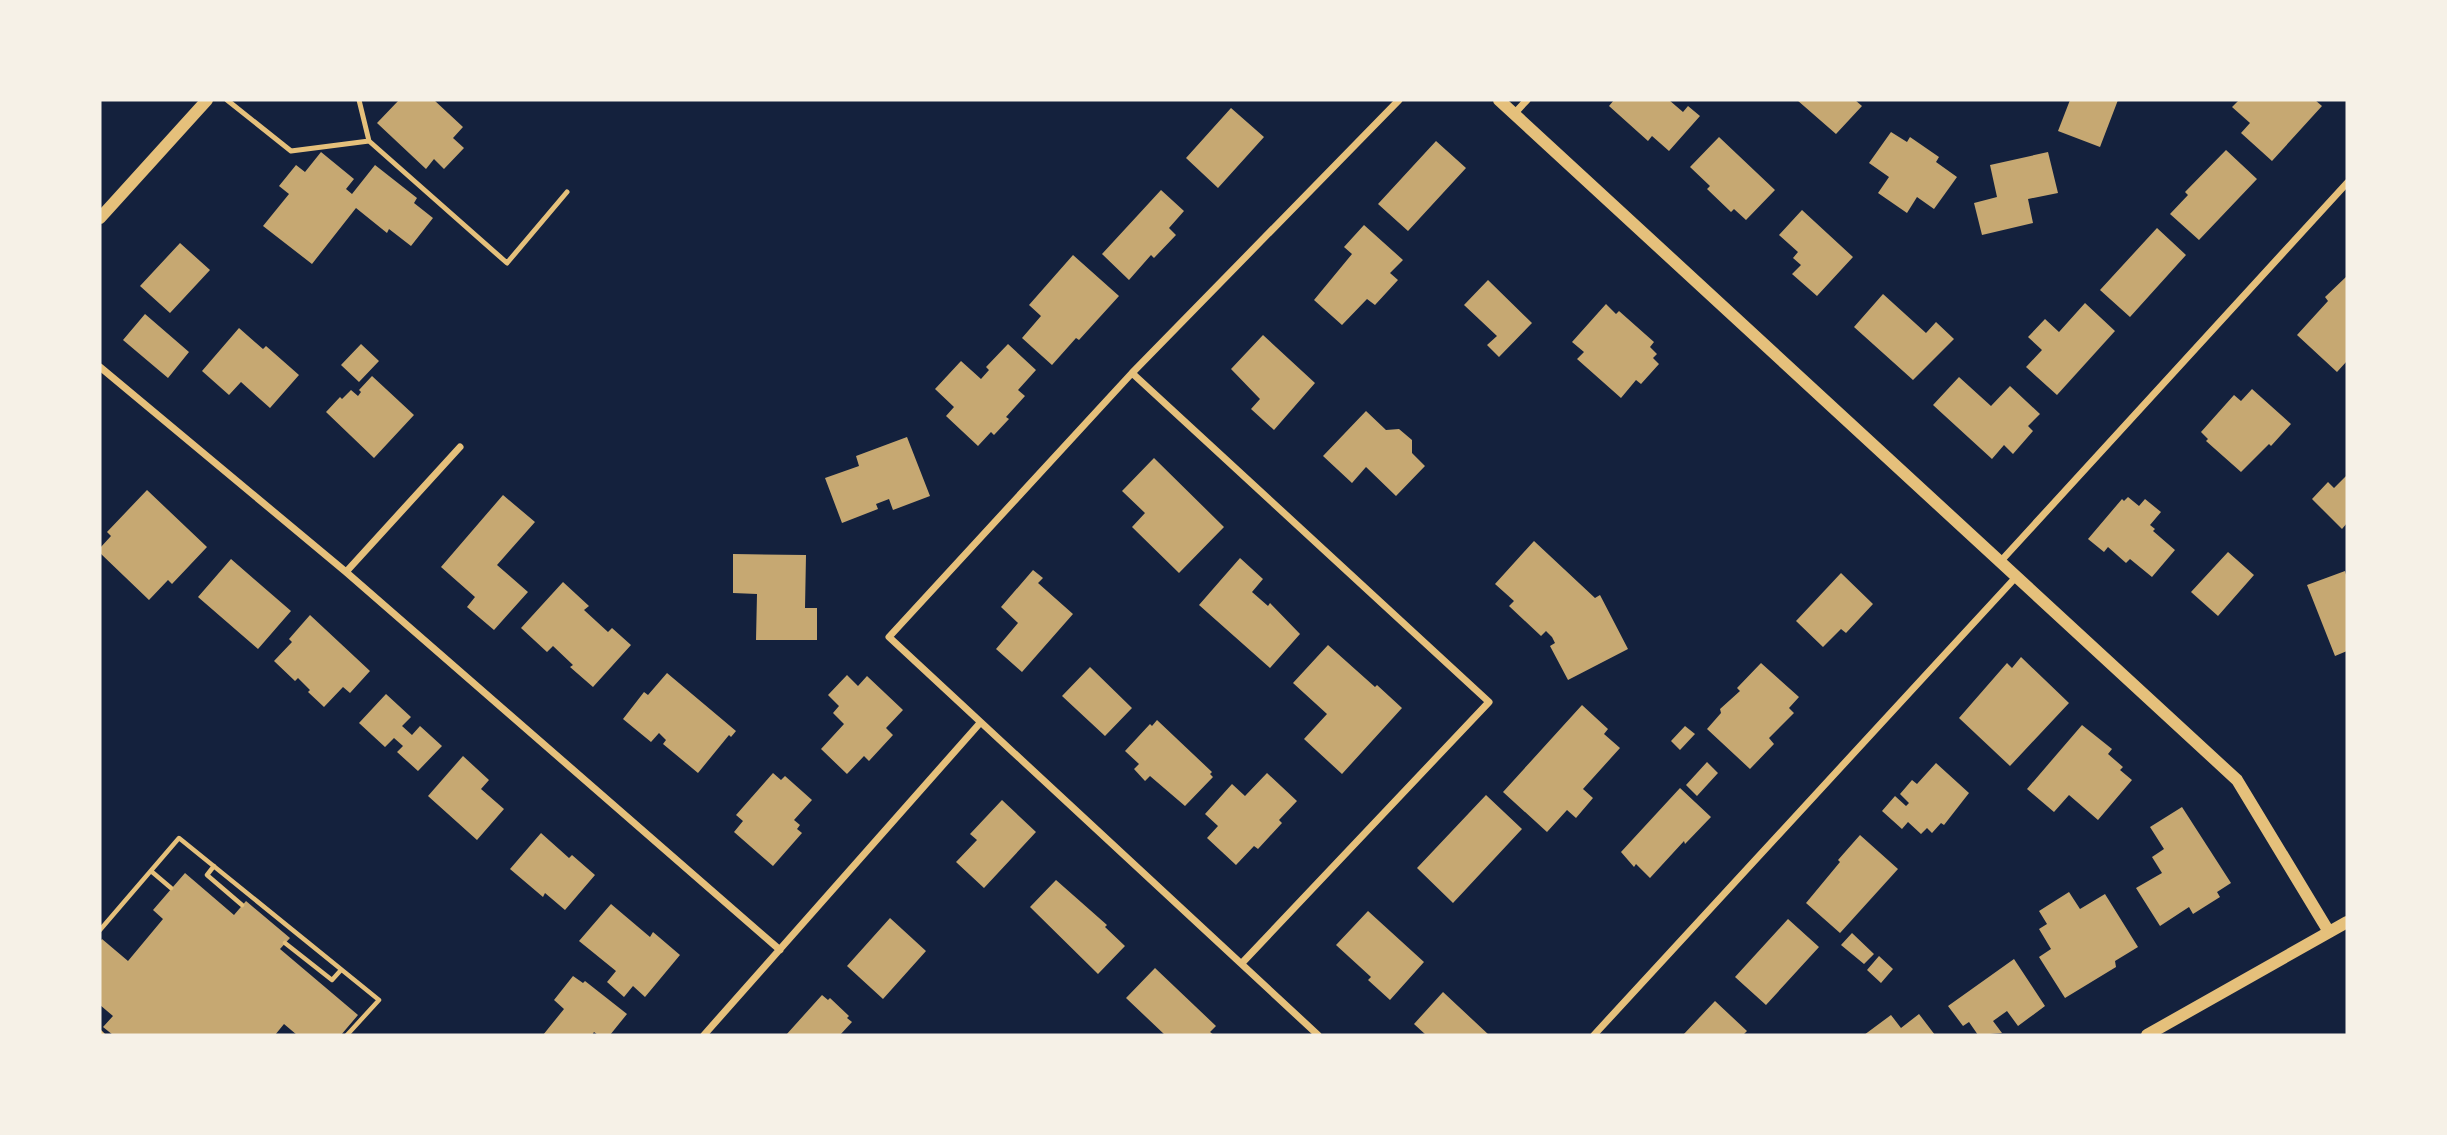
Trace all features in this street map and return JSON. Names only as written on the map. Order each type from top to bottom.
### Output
[{"type":"street","points":[[100,218],[207,100]]},
{"type":"street","points":[[1318,1035],[889,637],[1132,373],[1399,100]]},
{"type":"street","points":[[1499,100],[2237,780],[2329,932]]},
{"type":"street","points":[[1514,114],[1527,100]]},
{"type":"street","points":[[1999,563],[2347,183]]},
{"type":"street","points":[[100,367],[346,572],[780,950]]},
{"type":"street","points":[[1132,373],[1489,702],[1242,963]]},
{"type":"street","points":[[346,572],[460,447]]},
{"type":"street","points":[[1594,1035],[2016,578]]},
{"type":"street","points":[[704,1035],[980,723]]},
{"type":"street","points":[[2147,1035],[2347,922]]},
{"type":"lane","points":[[227,100],[291,151],[369,141]]},
{"type":"lane","points":[[359,100],[369,141],[507,263],[567,192]]},
{"type":"path","points":[[100,930],[179,838],[379,1000],[347,1035]]},
{"type":"path","points":[[214,866],[206,875],[242,905]]},
{"type":"path","points":[[151,871],[171,888]]},
{"type":"path","points":[[285,943],[332,980],[341,970]]},
{"type":"building","points":[[399,100],[434,100],[463,127],[453,138],[464,148],[444,169],[434,159],[426,169],[377,123]]},
{"type":"building","points":[[1614,100],[1669,100],[1683,112],[1688,106],[1700,116],[1669,151],[1652,136],[1648,141],[1609,106]]},
{"type":"building","points":[[1797,100],[1855,100],[1862,106],[1836,134]]},
{"type":"building","points":[[2070,100],[2118,100],[2100,147],[2058,131]]},
{"type":"building","points":[[2239,100],[2315,100],[2322,106],[2272,161],[2241,133],[2250,123],[2232,107]]},
{"type":"building","points":[[1231,108],[1264,137],[1218,188],[1186,158]]},
{"type":"building","points":[[1891,132],[1907,142],[1910,137],[1939,157],[1936,162],[1957,177],[1934,209],[1917,197],[1907,213],[1878,193],[1889,177],[1869,163]]},
{"type":"building","points":[[1719,137],[1775,190],[1746,220],[1734,209],[1731,212],[1707,189],[1710,186],[1690,167]]},
{"type":"building","points":[[1436,141],[1466,168],[1408,231],[1378,204]]},
{"type":"building","points":[[2226,150],[2257,179],[2199,240],[2170,214],[2188,195],[2185,192]]},
{"type":"building","points":[[321,152],[354,179],[346,189],[352,194],[375,165],[417,198],[414,203],[433,218],[411,246],[389,229],[387,233],[356,208],[312,264],[263,226],[289,194],[279,186],[296,165],[305,172]]},
{"type":"building","points":[[2048,152],[2058,193],[2028,199],[2033,223],[1982,235],[1974,203],[1997,197],[1990,165]]},
{"type":"building","points":[[1161,190],[1184,211],[1169,228],[1176,235],[1154,258],[1151,255],[1129,280],[1102,254]]},
{"type":"building","points":[[1802,210],[1853,257],[1817,296],[1792,274],[1801,265],[1793,258],[1798,252],[1779,235]]},
{"type":"building","points":[[1364,225],[1403,260],[1390,273],[1398,280],[1375,305],[1367,299],[1342,325],[1314,300],[1352,254],[1344,247]]},
{"type":"building","points":[[2157,228],[2186,255],[2130,317],[2100,290]]},
{"type":"building","points":[[180,243],[210,270],[170,313],[140,286]]},
{"type":"building","points":[[1073,255],[1119,296],[1052,365],[1022,338],[1041,316],[1029,305]]},
{"type":"building","points":[[2347,276],[2347,361],[2337,372],[2297,335],[2328,301],[2325,297]]},
{"type":"building","points":[[1488,280],[1532,323],[1499,357],[1487,345],[1497,336],[1464,305]]},
{"type":"building","points":[[1883,294],[1926,333],[1936,322],[1954,339],[1913,380],[1854,327]]},
{"type":"building","points":[[2085,303],[2115,331],[2057,395],[2026,367],[2042,350],[2028,337],[2045,319],[2059,332]]},
{"type":"building","points":[[1606,304],[1616,314],[1619,311],[1654,342],[1650,347],[1657,354],[1653,358],[1659,364],[1641,384],[1636,380],[1621,398],[1577,359],[1584,352],[1572,342]]},
{"type":"building","points":[[145,314],[189,352],[168,378],[123,340]]},
{"type":"building","points":[[239,328],[263,349],[266,346],[299,375],[270,408],[241,382],[229,395],[202,371]]},
{"type":"building","points":[[1263,335],[1315,383],[1274,430],[1251,409],[1260,399],[1231,369]]},
{"type":"building","points":[[361,344],[379,361],[359,382],[341,365]]},
{"type":"building","points":[[1008,344],[1036,370],[1018,390],[1025,396],[1006,417],[1009,419],[994,435],[991,432],[978,446],[946,416],[954,407],[935,389],[961,361],[981,379],[989,370],[986,367]]},
{"type":"building","points":[[372,376],[414,415],[374,458],[326,412],[351,390],[358,396],[361,392],[359,390]]},
{"type":"building","points":[[1959,377],[1991,406],[2010,386],[2040,414],[2028,426],[2033,431],[2013,454],[2004,445],[1992,459],[1933,405]]},
{"type":"building","points":[[2252,389],[2291,424],[2241,472],[2206,441],[2208,439],[2201,432],[2234,395],[2241,401]]},
{"type":"building","points":[[1366,411],[1386,430],[1399,429],[1412,440],[1412,453],[1425,466],[1396,496],[1366,467],[1352,483],[1323,456]]},
{"type":"building","points":[[907,437],[930,496],[893,510],[889,499],[876,504],[878,509],[842,523],[825,478],[859,466],[856,456]]},
{"type":"building","points":[[1154,458],[1224,527],[1179,573],[1132,527],[1145,513],[1122,491]]},
{"type":"building","points":[[2347,475],[2347,523],[2342,529],[2312,499],[2328,482],[2334,488]]},
{"type":"building","points":[[147,490],[207,547],[172,584],[168,580],[149,600],[100,553],[100,548],[111,536],[107,532]]},
{"type":"building","points":[[503,495],[535,522],[497,565],[528,592],[494,630],[467,607],[475,597],[441,567]]},
{"type":"building","points":[[2128,497],[2139,506],[2145,499],[2161,512],[2150,525],[2155,529],[2153,531],[2175,550],[2152,577],[2130,559],[2126,563],[2108,547],[2104,552],[2088,539],[2122,499],[2124,501]]},
{"type":"building","points":[[1534,541],[1595,598],[1600,595],[1628,649],[1568,680],[1550,646],[1555,643],[1552,637],[1546,631],[1541,636],[1509,606],[1514,601],[1495,584]]},
{"type":"building","points":[[2228,552],[2254,575],[2218,616],[2191,592]]},
{"type":"building","points":[[733,554],[806,555],[805,608],[817,608],[817,640],[756,640],[757,594],[733,593]]},
{"type":"building","points":[[1240,558],[1263,579],[1252,592],[1268,606],[1270,603],[1300,634],[1270,668],[1199,605]]},
{"type":"building","points":[[231,559],[291,611],[258,649],[198,597]]},
{"type":"building","points":[[1033,570],[1043,578],[1038,583],[1073,614],[1022,672],[996,649],[1018,623],[1001,607]]},
{"type":"building","points":[[2345,571],[2347,651],[2335,656],[2307,585]]},
{"type":"building","points":[[1841,573],[1873,604],[1846,633],[1841,629],[1823,647],[1796,621]]},
{"type":"building","points":[[563,582],[589,606],[584,610],[608,632],[612,628],[631,645],[593,687],[570,667],[573,665],[553,646],[547,652],[521,628]]},
{"type":"building","points":[[310,615],[370,671],[350,693],[343,687],[324,707],[298,678],[295,681],[274,661],[292,642],[289,639]]},
{"type":"building","points":[[1328,645],[1402,708],[1342,774],[1304,739],[1327,714],[1293,683]]},
{"type":"building","points":[[2021,657],[2069,703],[2010,766],[1959,718],[2007,663],[2012,668]]},
{"type":"building","points":[[1761,663],[1799,697],[1789,708],[1794,713],[1769,738],[1774,744],[1750,769],[1707,729],[1721,713],[1720,709],[1740,691],[1737,688]]},
{"type":"building","points":[[1090,667],[1132,708],[1105,736],[1062,696]]},
{"type":"building","points":[[667,673],[736,731],[731,737],[729,735],[698,773],[663,744],[666,740],[659,733],[651,742],[623,719],[644,692],[648,695]]},
{"type":"building","points":[[847,675],[858,686],[867,676],[903,710],[886,728],[893,735],[869,761],[864,756],[847,774],[821,749],[844,724],[833,713],[839,706],[828,695]]},
{"type":"building","points":[[386,694],[411,717],[402,726],[412,735],[420,726],[442,746],[418,771],[397,752],[403,746],[394,738],[385,747],[359,723]]},
{"type":"building","points":[[1582,705],[1608,729],[1604,734],[1620,748],[1583,789],[1593,798],[1576,818],[1567,810],[1547,832],[1503,792]]},
{"type":"building","points":[[1157,720],[1212,772],[1210,774],[1213,777],[1185,806],[1150,776],[1145,781],[1134,769],[1139,764],[1125,751]]},
{"type":"building","points":[[2082,725],[2112,749],[2108,754],[2123,767],[2120,770],[2132,780],[2098,820],[2069,795],[2054,812],[2027,789]]},
{"type":"building","points":[[1685,726],[1695,734],[1680,750],[1671,741]]},
{"type":"building","points":[[463,756],[489,780],[481,789],[504,809],[477,840],[428,796]]},
{"type":"building","points":[[1707,762],[1718,773],[1697,796],[1686,785]]},
{"type":"building","points":[[1936,763],[1969,793],[1944,825],[1941,823],[1932,833],[1927,828],[1921,834],[1908,822],[1902,829],[1882,811],[1895,796],[1906,806],[1909,803],[1900,794],[1912,780],[1917,784]]},
{"type":"building","points":[[773,773],[781,780],[785,776],[812,800],[794,820],[800,825],[797,829],[802,833],[773,866],[734,832],[743,821],[736,815]]},
{"type":"building","points":[[1267,773],[1297,801],[1279,820],[1282,823],[1258,849],[1254,846],[1236,865],[1207,838],[1218,826],[1205,814],[1232,784],[1245,796]]},
{"type":"building","points":[[1680,788],[1711,817],[1685,844],[1684,841],[1650,878],[1636,864],[1634,867],[1621,852]]},
{"type":"building","points":[[1486,795],[1522,829],[1453,903],[1417,868]]},
{"type":"building","points":[[1002,800],[1036,832],[984,888],[956,862],[977,840],[970,834]]},
{"type":"building","points":[[2182,807],[2231,883],[2217,892],[2220,897],[2193,914],[2189,907],[2160,926],[2136,888],[2162,873],[2152,857],[2164,849],[2150,827]]},
{"type":"building","points":[[541,833],[569,858],[572,855],[595,875],[565,910],[545,893],[543,897],[510,869]]},
{"type":"building","points":[[1860,835],[1898,869],[1840,933],[1806,903]]},
{"type":"building","points":[[185,873],[234,915],[246,901],[290,938],[280,949],[358,1015],[341,1035],[297,1035],[284,1024],[275,1035],[113,1035],[103,1027],[113,1016],[100,1005],[100,942],[102,939],[128,961],[163,919],[153,910]]},
{"type":"building","points":[[1056,880],[1107,925],[1105,927],[1125,946],[1098,974],[1030,907]]},
{"type":"building","points":[[2069,892],[2080,909],[2105,894],[2138,947],[2115,961],[2116,967],[2065,998],[2039,957],[2051,949],[2039,929],[2047,924],[2039,911]]},
{"type":"building","points":[[611,904],[650,937],[653,932],[680,955],[645,997],[633,986],[624,997],[607,982],[616,971],[579,941]]},
{"type":"building","points":[[1368,911],[1424,962],[1390,1000],[1368,980],[1371,977],[1336,945]]},
{"type":"building","points":[[890,918],[926,951],[883,999],[847,966]]},
{"type":"building","points":[[1788,919],[1819,947],[1766,1005],[1735,977]]},
{"type":"building","points":[[1852,933],[1874,954],[1864,964],[1841,945]]},
{"type":"building","points":[[1879,956],[1893,969],[1881,983],[1867,970]]},
{"type":"building","points":[[2014,959],[2045,1006],[2018,1026],[2007,1011],[1993,1021],[2002,1033],[1978,1035],[1969,1022],[1963,1026],[1948,1006]]},
{"type":"building","points":[[1155,968],[1216,1026],[1210,1032],[1214,1035],[1165,1035],[1126,998]]},
{"type":"building","points":[[573,976],[583,983],[585,981],[627,1014],[610,1035],[598,1035],[594,1032],[592,1035],[543,1035],[564,1009],[554,1000]]},
{"type":"building","points":[[1443,992],[1489,1035],[1426,1035],[1414,1024]]},
{"type":"building","points":[[822,995],[828,1000],[830,998],[852,1022],[840,1035],[786,1035]]},
{"type":"building","points":[[1715,1001],[1747,1031],[1743,1035],[1683,1035]]},
{"type":"building","points":[[1919,1014],[1935,1035],[1864,1035],[1891,1015],[1901,1028]]}]
